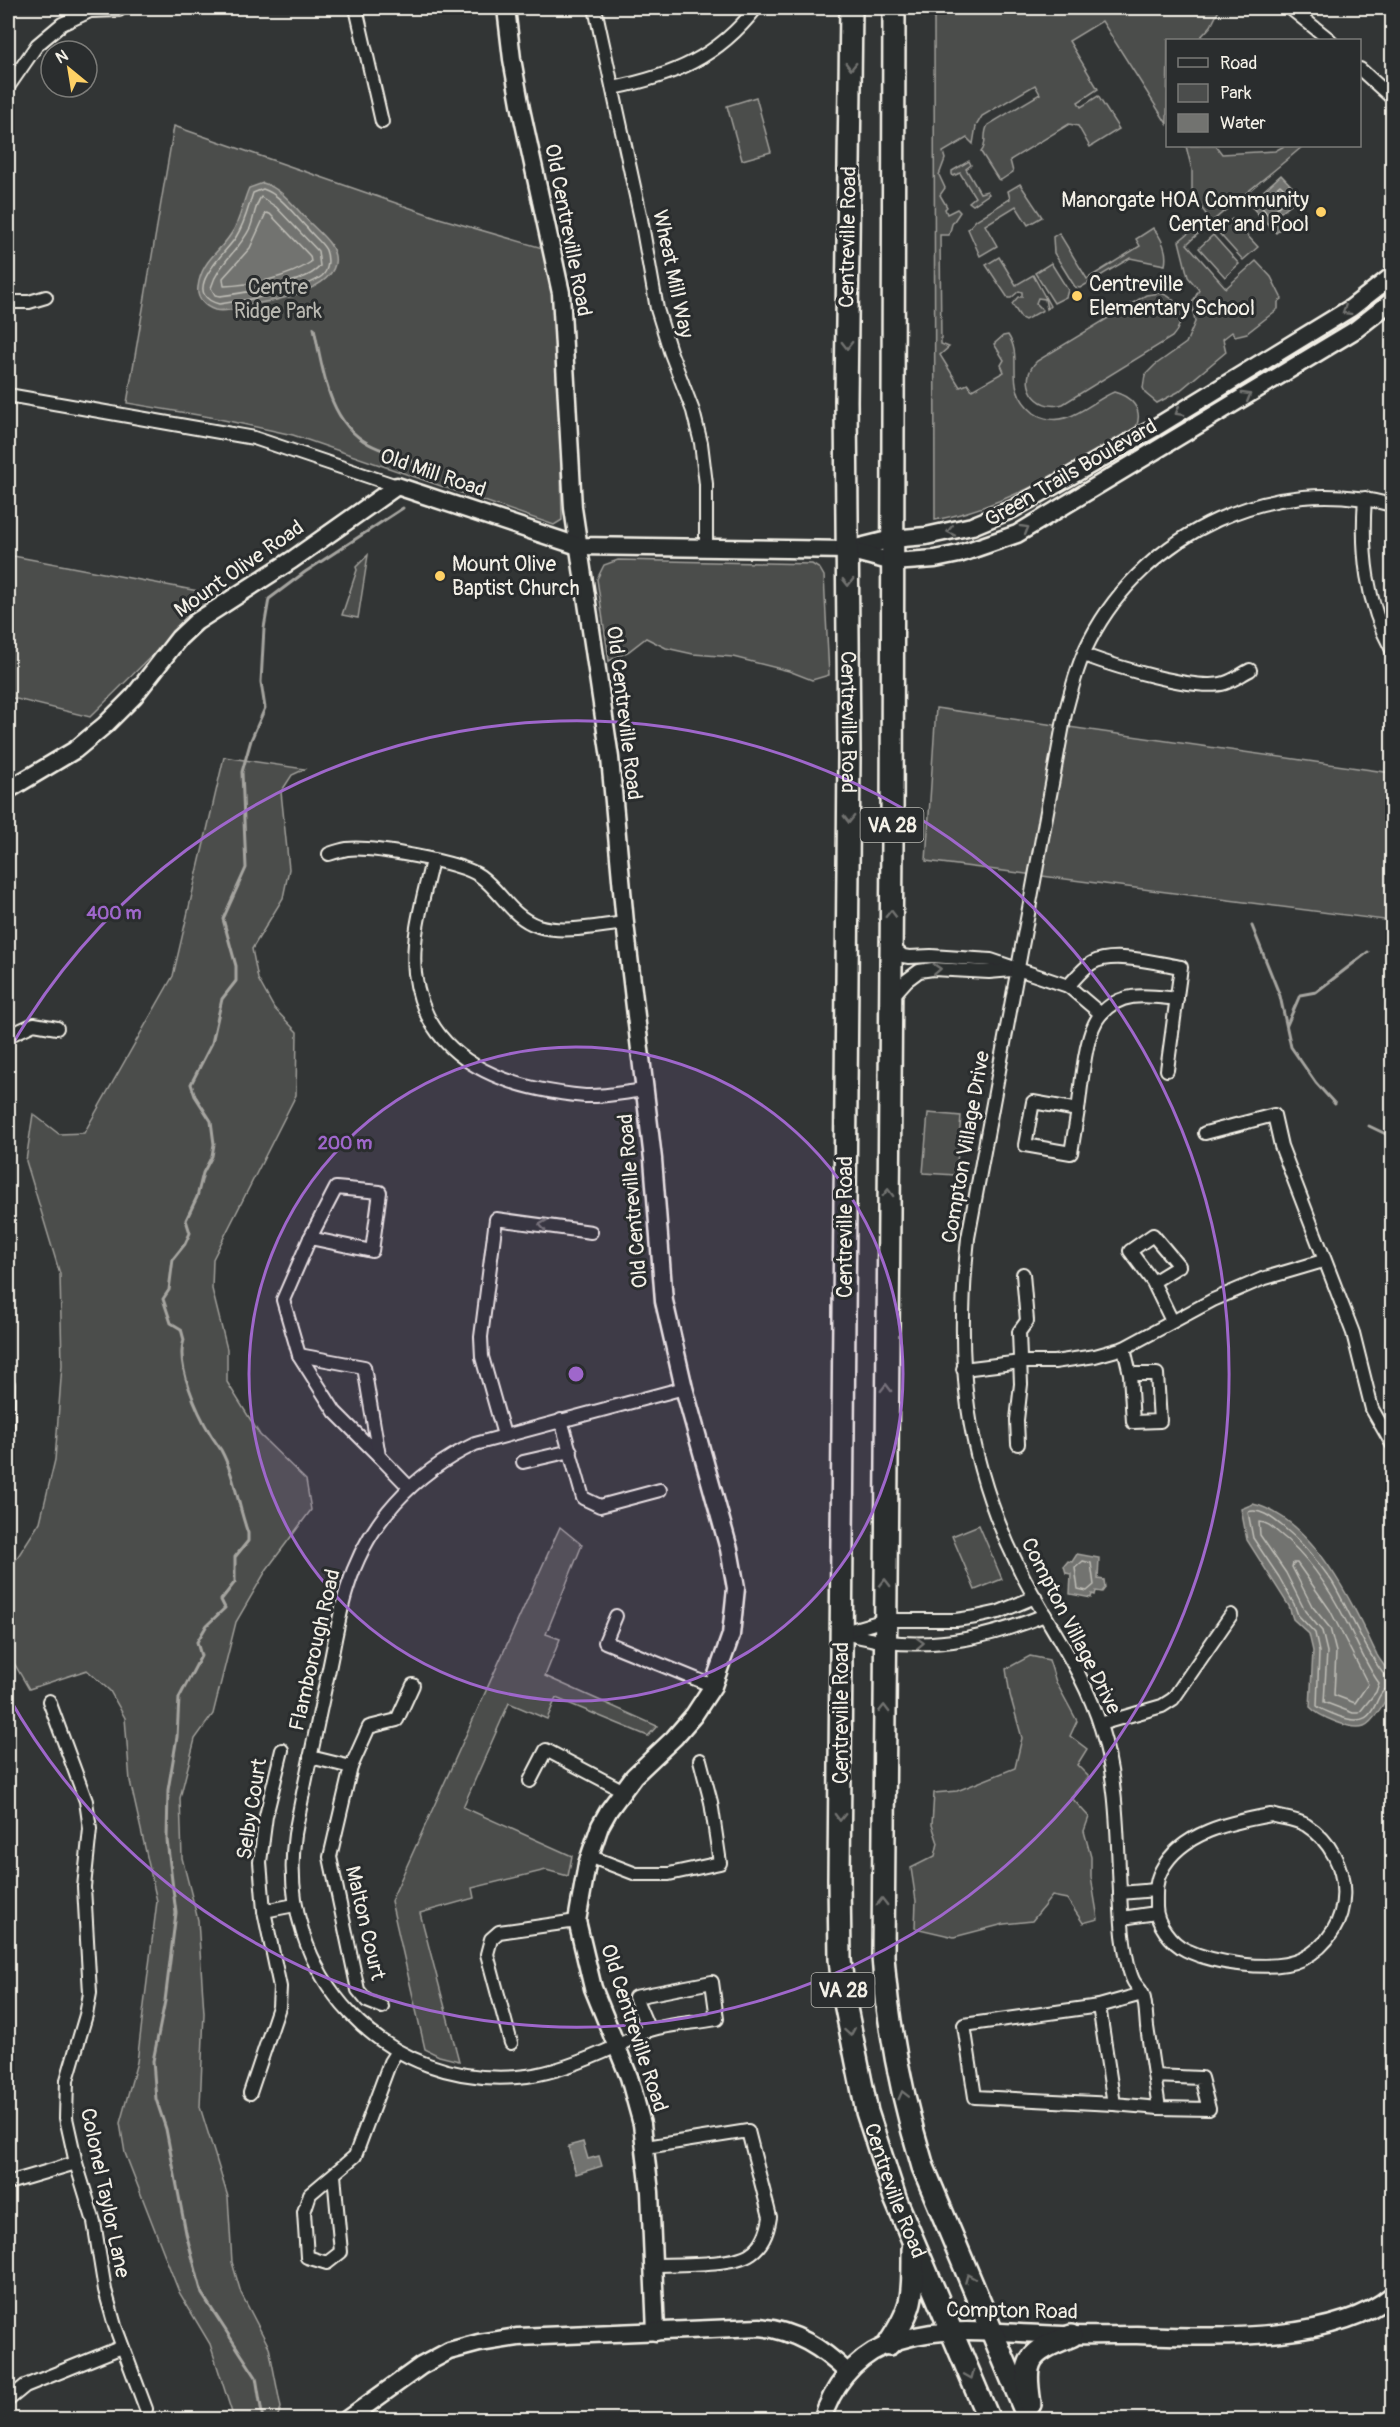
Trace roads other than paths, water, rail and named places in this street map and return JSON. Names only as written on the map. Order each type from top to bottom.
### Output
[{"type":"highway","name":"Centreville Road","points":[[851,8],[847,345],[849,756],[840,1959],[844,1998],[858,2078],[873,2137],[950,2331],[989,2420]]},
{"type":"highway","name":"Centreville Road","points":[[894,8],[891,946],[883,1956],[894,2054],[909,2120],[923,2167],[1031,2420]]},
{"type":"highway","points":[[889,2344],[905,2319],[912,2299],[913,2240]]},
{"type":"highway","points":[[1031,2420],[1026,2380],[1029,2363],[1044,2347],[1071,2336]]},
{"type":"street","points":[[356,8],[382,122]]},
{"type":"street","name":"Old Centreville Road","points":[[506,8],[521,110],[561,294],[571,478],[578,546],[610,758],[625,923],[657,1193],[664,1301],[684,1388],[729,1549],[736,1588],[731,1635],[713,1686],[694,1715],[674,1738],[646,1763],[622,1790],[600,1826],[590,1856],[577,1921],[593,1988],[635,2096],[646,2147],[656,2332]]},
{"type":"street","name":"Wheat Mill Way","points":[[595,8],[641,219],[657,309],[693,411],[701,443],[706,484],[706,548]]},
{"type":"street","points":[[613,88],[650,80],[699,59],[735,33],[756,8]]},
{"type":"street","points":[[1290,8],[1329,39]]},
{"type":"street","points":[[8,87],[37,45],[62,24],[90,11],[119,10]]},
{"type":"street","points":[[1361,71],[1392,98]]},
{"type":"street","name":"Green Trails Boulevard","points":[[848,550],[892,539],[914,538],[956,530],[1013,509],[1156,427],[1351,308],[1392,276]]},
{"type":"street","points":[[8,302],[29,303],[46,297]]},
{"type":"street","name":"Green Trails Boulevard","points":[[848,550],[892,562],[935,559],[959,554],[1017,534],[1355,330],[1392,301]]},
{"type":"street","name":"Old Mill Road","points":[[8,395],[254,438],[578,546],[848,550]]},
{"type":"street","name":"Mount Olive Road","points":[[8,790],[75,750],[105,725],[134,696],[180,638],[196,622],[292,560],[397,486]]},
{"type":"street","name":"Compton Village Drive","points":[[1159,2108],[1142,1994],[1133,1980],[1125,1949],[1112,1781],[1100,1725],[1084,1686],[1010,1548],[982,1475],[972,1434],[963,1369],[962,1295],[968,1238],[1065,714],[1075,677],[1097,628],[1130,583],[1165,551],[1203,526],[1244,509],[1288,498],[1332,495],[1365,498],[1392,505]]},
{"type":"street","points":[[1365,498],[1363,548],[1366,577],[1374,606],[1392,650]]},
{"type":"street","points":[[1084,655],[1152,676],[1189,682],[1225,683],[1251,670]]},
{"type":"street","points":[[329,854],[346,849],[365,849],[458,865],[474,872],[489,884],[513,912],[537,926],[562,929],[625,923]]},
{"type":"street","points":[[432,860],[417,932],[415,974],[426,1011],[438,1033],[469,1063],[489,1075],[522,1085],[585,1096],[645,1090]]},
{"type":"street","points":[[891,946],[903,956],[991,960],[1068,986],[1101,1014]]},
{"type":"street","points":[[1068,986],[1089,964],[1100,959],[1114,958],[1181,967],[1167,1070]]},
{"type":"street","points":[[890,999],[911,976],[919,971],[933,969],[989,972],[1017,970]]},
{"type":"street","points":[[1078,1110],[1033,1102],[1026,1145],[1071,1153],[1078,1110],[1086,1056],[1094,1025],[1101,1014],[1115,1001],[1130,996],[1177,999]]},
{"type":"street","points":[[8,1036],[34,1024],[57,1028]]},
{"type":"street","points":[[1205,1133],[1274,1115],[1281,1146],[1323,1261],[1353,1333],[1372,1409],[1392,1444]]},
{"type":"street","points":[[310,1238],[372,1251],[380,1192],[336,1188],[310,1238],[283,1300],[299,1355],[335,1412],[409,1487]]},
{"type":"street","points":[[504,1435],[482,1357],[481,1337],[496,1219],[591,1232]]},
{"type":"street","points":[[963,1369],[1021,1362],[1054,1362],[1095,1356],[1124,1348],[1213,1300],[1262,1279],[1323,1261]]},
{"type":"street","points":[[1018,1444],[1017,1420],[1021,1362],[1019,1332],[1027,1321],[1023,1274]]},
{"type":"street","points":[[1153,1282],[1172,1321]]},
{"type":"street","points":[[1124,1348],[1130,1374]]},
{"type":"street","points":[[299,1355],[364,1368],[379,1456]]},
{"type":"street","points":[[8,1384],[8,1426]]},
{"type":"street","name":"Flamborough Road","points":[[649,2030],[635,1997],[712,1982],[717,2019],[649,2030],[617,2046],[553,2071],[501,2078],[472,2076],[443,2069],[397,2051],[345,2008],[320,1974],[303,1936],[295,1905],[292,1849],[346,1590],[354,1568],[376,1527],[409,1487],[451,1455],[475,1444],[684,1388]]},
{"type":"street","points":[[561,1420],[583,1498],[600,1506],[660,1490]]},
{"type":"street","points":[[523,1462],[571,1451]]},
{"type":"street","points":[[841,1632],[885,1620],[956,1620],[976,1617],[999,1612],[1035,1597]]},
{"type":"street","points":[[1100,1725],[1162,1706],[1173,1699],[1231,1615]]},
{"type":"street","points":[[616,1616],[604,1642],[713,1686]]},
{"type":"street","points":[[841,1632],[884,1642],[906,1643],[979,1638],[1000,1633],[1045,1616]]},
{"type":"street","name":"Malton Court","points":[[382,2007],[367,2001],[358,1990],[330,1857],[351,1767],[369,1727],[397,1720],[413,1685]]},
{"type":"street","name":"Colonel Taylor Lane","points":[[49,1701],[86,1801],[90,1829],[84,1887],[90,1993],[67,2080],[65,2102],[68,2128],[94,2222],[105,2290],[122,2347],[146,2409]]},
{"type":"street","name":"Selby Court","points":[[250,2093],[279,2007],[280,1987],[264,1911],[260,1862],[266,1816],[282,1750]]},
{"type":"street","points":[[530,1782],[546,1750],[622,1790]]},
{"type":"street","points":[[310,1757],[351,1767]]},
{"type":"street","points":[[590,1856],[636,1874],[669,1874],[720,1863],[711,1802],[700,1760]]},
{"type":"street","points":[[1271,1815],[1304,1824],[1328,1843],[1343,1874],[1344,1899],[1339,1920],[1323,1944],[1301,1960],[1273,1966],[1241,1964],[1198,1956],[1178,1947],[1166,1932],[1156,1913],[1156,1890],[1160,1872],[1170,1857],[1189,1840],[1234,1822],[1271,1815]]},
{"type":"street","points":[[1120,1893],[1156,1890]]},
{"type":"street","points":[[264,1911],[295,1905]]},
{"type":"street","points":[[1122,1918],[1156,1913]]},
{"type":"street","points":[[511,2043],[487,1954],[491,1939],[499,1932],[577,1921]]},
{"type":"street","points":[[1142,1994],[1099,2006],[964,2025],[975,2097],[1209,2109],[1200,2078],[1154,2076]]},
{"type":"street","points":[[1099,2006],[1114,2104]]},
{"type":"street","points":[[334,2175],[341,2252],[327,2263],[307,2257],[304,2212],[310,2194],[355,2156],[390,2062],[397,2051]]},
{"type":"street","points":[[646,2147],[748,2131],[770,2217],[768,2230],[760,2244],[750,2254],[734,2260],[652,2265]]},
{"type":"street","points":[[8,2182],[76,2163]]},
{"type":"street","name":"Compton Road","points":[[847,2372],[865,2357],[889,2344],[907,2338],[950,2331],[1071,2336],[1214,2337],[1272,2333],[1350,2318],[1392,2295]]},
{"type":"street","points":[[346,2420],[421,2366],[463,2347],[518,2337],[746,2326],[775,2329],[805,2339],[829,2355],[847,2372],[832,2395],[822,2420]]},
{"type":"street","points":[[8,2400],[25,2386],[122,2347]]},
{"type":"water","points":[[1281,175],[1301,196],[1276,216],[1284,226],[1276,233],[1249,204]]},
{"type":"water","points":[[263,183],[283,194],[328,241],[335,258],[333,269],[326,279],[314,287],[285,298],[232,310],[211,309],[198,295],[203,270],[234,229],[249,188]]},
{"type":"water","points":[[1253,1504],[1275,1512],[1294,1526],[1312,1544],[1343,1589],[1377,1655],[1390,1675],[1392,1685],[1389,1694],[1367,1725],[1359,1727],[1344,1725],[1310,1707],[1313,1651],[1309,1634],[1293,1619],[1289,1606],[1247,1540],[1241,1509]]},
{"type":"water","points":[[1077,1554],[1099,1558],[1098,1579],[1104,1580],[1105,1588],[1102,1592],[1096,1591],[1091,1598],[1070,1594],[1071,1574],[1066,1573],[1064,1566],[1068,1561],[1072,1562]]},
{"type":"water","points":[[583,2142],[588,2159],[599,2156],[602,2166],[576,2174],[568,2146]]},
{"type":"waterway","points":[[314,328],[330,394],[344,422],[369,444],[412,461],[416,475]]},
{"type":"waterway","points":[[263,2420],[256,2377],[202,2294],[186,2233],[166,2129],[156,2099],[153,2061],[165,2001],[176,1913],[167,1840],[168,1790],[177,1737],[179,1698],[201,1656],[197,1642],[207,1625],[225,1608],[221,1600],[235,1582],[235,1557],[248,1541],[248,1533],[230,1470],[200,1415],[189,1389],[183,1362],[184,1340],[181,1329],[171,1323],[163,1299],[169,1290],[173,1259],[185,1244],[190,1233],[186,1220],[197,1197],[214,1144],[211,1121],[195,1096],[191,1084],[212,1043],[222,999],[236,981],[236,966],[223,919],[246,868],[242,772],[251,740],[265,708],[261,682],[264,628],[269,599],[305,572],[403,508]]},
{"type":"waterway","points":[[1252,926],[1280,996],[1291,1047],[1316,1083],[1335,1104]]},
{"type":"waterway","points":[[1287,1025],[1300,995],[1316,992],[1368,952]]},
{"type":"waterway","points":[[1369,1126],[1392,1137]]},
{"type":"place","name":"Manorgate HOA Community Center and Pool","points":[[1321,212]]},
{"type":"place","name":"Centreville Elementary School","points":[[1077,296]]},
{"type":"place","name":"Mount Olive Baptist Church","points":[[440,576]]},
{"type":"park label","name":"Centre Ridge Park","points":[[278,299]]}]
